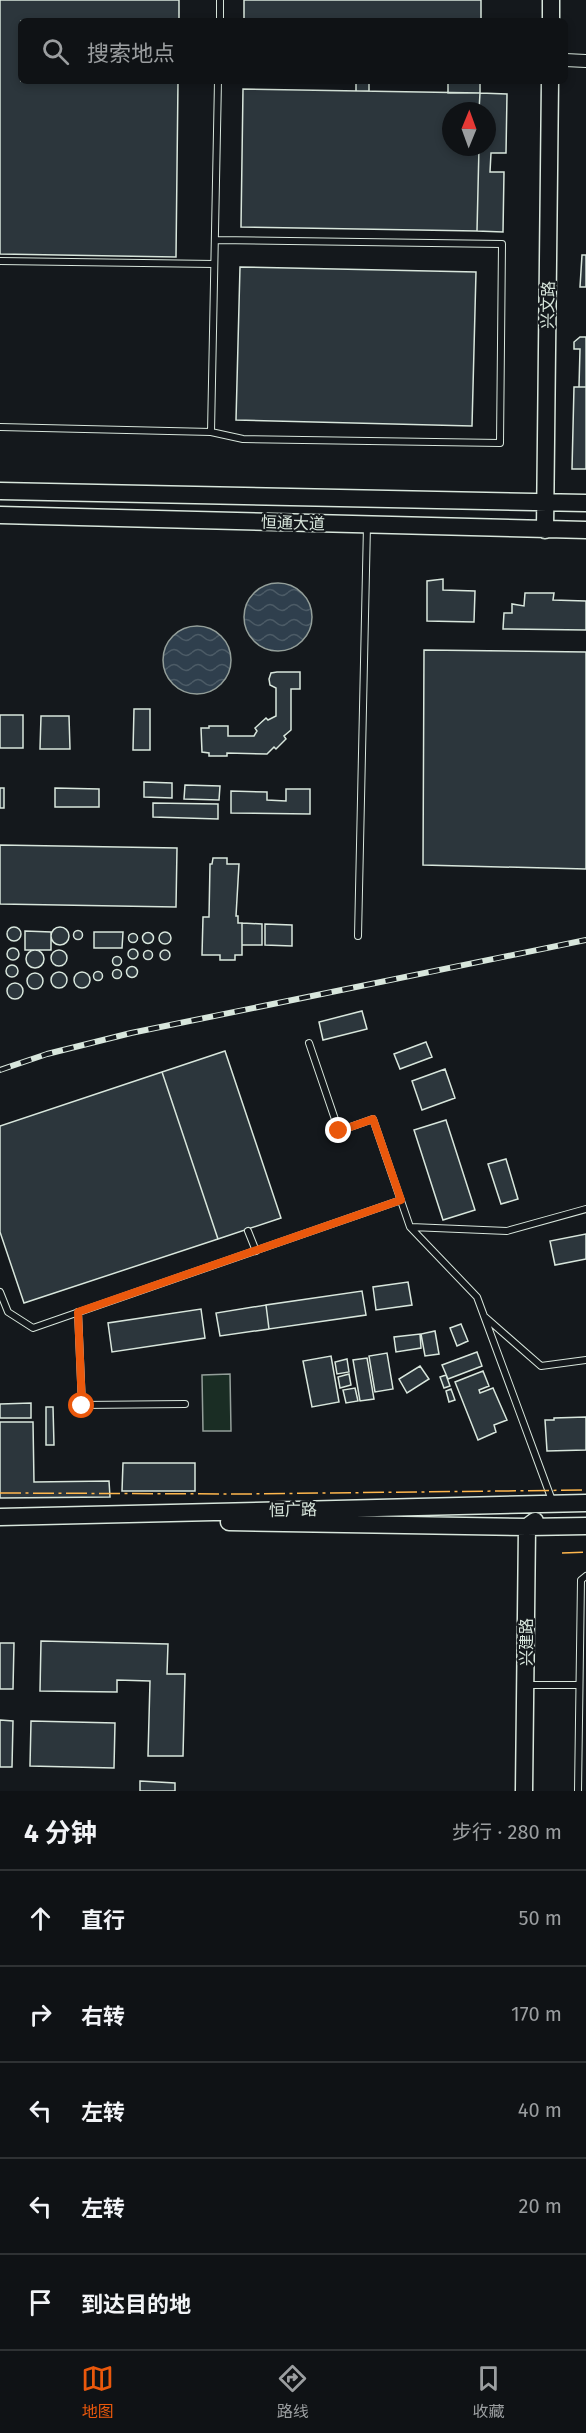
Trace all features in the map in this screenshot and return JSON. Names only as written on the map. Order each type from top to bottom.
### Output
[{"type":"street","points":[[551,0],[551,18]]},
{"type":"street","points":[[568,60],[586,61]]},
{"type":"street","name":"兴文路","points":[[545,530],[550,84]]},
{"type":"street","name":"恒通大道","points":[[0,491],[586,502]]},
{"type":"street","name":"恒通大道","points":[[0,515],[586,530]]},
{"type":"street","name":"恒广路","points":[[0,1518],[586,1503]]},
{"type":"street","points":[[527,1527],[553,1504]]},
{"type":"street","name":"恒广路","points":[[0,1518],[527,1527],[586,1526]]},
{"type":"street","name":"兴建路","points":[[524,1791],[527,1527]]},
{"type":"lane","points":[[220,0],[220,18]]},
{"type":"lane","points":[[211,432],[218,84]]},
{"type":"lane","points":[[0,427],[211,432],[243,439],[500,443],[502,244],[215,240]]},
{"type":"lane","points":[[0,261],[214,264]]},
{"type":"lane","points":[[358,936],[367,525]]},
{"type":"lane","points":[[309,1043],[339,1131],[373,1119],[410,1227],[477,1297],[553,1504]]},
{"type":"lane","points":[[0,1292],[8,1312],[33,1328],[401,1200]]},
{"type":"lane","points":[[410,1227],[507,1231],[586,1209]]},
{"type":"lane","points":[[248,1231],[256,1251]]},
{"type":"lane","points":[[78,1312],[82,1406],[185,1404]]},
{"type":"lane","points":[[484,1316],[541,1366],[586,1360]]},
{"type":"lane","points":[[578,1791],[581,1580],[586,1576]]},
{"type":"lane","points":[[526,1685],[579,1685]]},
{"type":"green space","points":[[230,1374],[231,1431],[203,1431],[202,1375]]},
{"type":"water","points":[[278,583],[291,586],[302,593],[309,604],[312,617],[309,630],[302,641],[291,648],[278,651],[265,648],[254,641],[247,630],[244,617],[247,604],[254,593],[265,586]]},
{"type":"water","points":[[197,626],[210,629],[221,636],[228,647],[231,660],[228,673],[221,684],[210,691],[197,694],[184,691],[173,684],[166,673],[163,660],[166,647],[173,636],[184,629]]},
{"type":"building","points":[[0,0],[179,0],[179,18],[18,18],[18,84],[178,84],[176,257],[0,254]]},
{"type":"building","points":[[244,0],[481,0],[481,18],[244,18]]},
{"type":"building","points":[[356,84],[369,84],[369,91],[356,91]]},
{"type":"building","points":[[448,84],[480,84],[480,93],[448,93]]},
{"type":"building","points":[[243,89],[480,93],[480,102],[442,102],[442,156],[479,156],[477,231],[241,227]]},
{"type":"building","points":[[480,93],[507,94],[506,153],[496,153],[496,102],[480,102]]},
{"type":"building","points":[[479,156],[491,156],[490,172],[504,172],[503,232],[477,231]]},
{"type":"building","points":[[582,255],[586,255],[586,287],[580,287]]},
{"type":"building","points":[[240,267],[476,272],[472,426],[236,420]]},
{"type":"building","points":[[580,337],[586,337],[586,387],[579,387],[580,349],[574,349],[574,342]]},
{"type":"building","points":[[574,387],[586,387],[586,469],[572,469]]},
{"type":"building","points":[[443,579],[443,590],[475,591],[474,622],[427,621],[427,581]]},
{"type":"building","points":[[525,593],[554,593],[553,600],[586,601],[586,630],[503,629],[504,613],[512,613],[512,604],[524,606]]},
{"type":"building","points":[[424,650],[586,652],[586,869],[423,865]]},
{"type":"building","points":[[300,672],[300,689],[291,689],[291,730],[284,736],[286,739],[267,754],[227,753],[227,756],[209,756],[209,753],[202,752],[201,728],[228,726],[228,736],[254,736],[257,731],[255,728],[266,718],[268,720],[276,716],[276,688],[270,685],[269,679],[271,673]]},
{"type":"building","points":[[134,709],[150,709],[150,750],[133,750]]},
{"type":"building","points":[[0,715],[23,715],[23,748],[0,748]]},
{"type":"building","points":[[41,716],[69,716],[70,749],[40,749]]},
{"type":"building","points":[[144,782],[172,783],[172,798],[144,797]]},
{"type":"building","points":[[185,785],[220,786],[219,800],[184,799]]},
{"type":"building","points":[[0,788],[4,788],[4,808],[0,808]]},
{"type":"building","points":[[55,788],[99,789],[99,807],[55,807]]},
{"type":"building","points":[[286,789],[310,789],[310,814],[231,813],[231,791],[267,792],[267,800],[286,801]]},
{"type":"building","points":[[153,803],[218,804],[218,819],[153,817]]},
{"type":"building","points":[[0,845],[177,848],[176,907],[0,904]]},
{"type":"building","points":[[213,858],[227,858],[227,864],[239,864],[236,916],[238,916],[238,923],[242,923],[242,955],[235,955],[235,960],[220,960],[220,955],[202,955],[203,917],[209,917],[210,864]]},
{"type":"building","points":[[242,923],[262,924],[262,945],[242,945]]},
{"type":"building","points":[[265,924],[292,925],[292,946],[265,945]]},
{"type":"building","points":[[11,927],[17,927],[21,934],[17,941],[11,941],[7,937],[7,931]]},
{"type":"building","points":[[60,927],[66,930],[69,936],[66,942],[60,945],[54,942],[51,936],[54,930]]},
{"type":"building","points":[[78,930],[83,935],[78,940],[73,935]]},
{"type":"building","points":[[25,931],[51,932],[51,950],[25,950]]},
{"type":"building","points":[[94,932],[123,932],[122,948],[94,948]]},
{"type":"building","points":[[165,932],[171,938],[165,944],[159,938]]},
{"type":"building","points":[[133,933],[138,938],[133,943],[128,938]]},
{"type":"building","points":[[148,933],[152,934],[152,942],[148,943],[144,942],[143,938],[144,934]]},
{"type":"building","points":[[15,948],[19,954],[15,960],[11,960],[7,952]]},
{"type":"building","points":[[133,949],[137,950],[137,958],[133,959],[129,958],[128,954],[129,950]]},
{"type":"building","points":[[35,950],[41,953],[44,959],[41,965],[35,968],[29,965],[26,959],[29,953]]},
{"type":"building","points":[[59,950],[67,958],[59,966],[51,958]]},
{"type":"building","points":[[148,950],[153,955],[148,960],[143,955]]},
{"type":"building","points":[[165,950],[170,955],[165,960],[160,955]]},
{"type":"building","points":[[117,957],[121,961],[117,965],[113,961]]},
{"type":"building","points":[[14,965],[18,971],[14,977],[10,977],[6,969]]},
{"type":"building","points":[[132,967],[136,968],[136,976],[132,977],[128,976],[127,972],[128,968]]},
{"type":"building","points":[[117,970],[121,974],[117,978],[113,974]]},
{"type":"building","points":[[98,971],[103,976],[98,981],[93,976]]},
{"type":"building","points":[[59,972],[67,980],[59,988],[51,980]]},
{"type":"building","points":[[82,972],[90,980],[82,988],[74,980]]},
{"type":"building","points":[[35,973],[41,975],[43,981],[41,987],[35,989],[29,987],[27,981],[29,975]]},
{"type":"building","points":[[15,983],[21,985],[23,991],[21,997],[15,999],[9,997],[7,991],[9,985]]},
{"type":"building","points":[[362,1011],[367,1029],[323,1040],[319,1022]]},
{"type":"building","points":[[426,1042],[432,1057],[400,1069],[394,1054]]},
{"type":"building","points":[[225,1051],[281,1218],[218,1239],[162,1072]]},
{"type":"building","points":[[445,1069],[455,1098],[422,1110],[412,1081]]},
{"type":"building","points":[[162,1072],[218,1239],[24,1303],[0,1232],[0,1126]]},
{"type":"building","points":[[446,1120],[475,1210],[443,1220],[414,1130]]},
{"type":"building","points":[[506,1159],[518,1199],[501,1204],[488,1164]]},
{"type":"building","points":[[586,1234],[586,1259],[555,1265],[550,1241]]},
{"type":"building","points":[[408,1282],[412,1305],[376,1310],[373,1287]]},
{"type":"building","points":[[362,1291],[366,1315],[269,1329],[266,1305]]},
{"type":"building","points":[[266,1305],[269,1329],[220,1336],[216,1313]]},
{"type":"building","points":[[201,1309],[205,1338],[112,1352],[108,1323]]},
{"type":"building","points":[[461,1324],[468,1341],[457,1346],[450,1328]]},
{"type":"building","points":[[435,1331],[439,1354],[425,1356],[421,1334]]},
{"type":"building","points":[[420,1334],[421,1348],[396,1352],[394,1337]]},
{"type":"building","points":[[477,1352],[482,1366],[448,1379],[442,1365]]},
{"type":"building","points":[[387,1353],[393,1389],[375,1392],[369,1356]]},
{"type":"building","points":[[331,1356],[339,1402],[312,1407],[303,1361]]},
{"type":"building","points":[[367,1358],[374,1399],[360,1401],[353,1360]]},
{"type":"building","points":[[347,1359],[349,1372],[337,1374],[335,1362]]},
{"type":"building","points":[[420,1366],[429,1379],[407,1393],[399,1379]]},
{"type":"building","points":[[483,1371],[489,1386],[479,1390],[480,1393],[493,1388],[507,1420],[494,1425],[496,1432],[478,1440],[455,1382]]},
{"type":"building","points":[[349,1374],[351,1385],[340,1388],[338,1377]]},
{"type":"building","points":[[446,1375],[450,1386],[444,1388],[440,1377]]},
{"type":"building","points":[[355,1388],[358,1401],[346,1403],[343,1390]]},
{"type":"building","points":[[451,1389],[455,1400],[449,1402],[446,1391]]},
{"type":"building","points":[[31,1403],[31,1418],[0,1418],[0,1404]]},
{"type":"building","points":[[46,1407],[53,1407],[54,1445],[46,1445]]},
{"type":"building","points":[[586,1417],[586,1450],[547,1451],[545,1420]]},
{"type":"building","points":[[0,1422],[33,1422],[34,1482],[109,1481],[110,1497],[0,1498]]},
{"type":"building","points":[[123,1463],[195,1463],[195,1491],[122,1491]]},
{"type":"building","points":[[41,1641],[168,1644],[167,1674],[185,1674],[183,1756],[148,1756],[150,1681],[117,1680],[117,1692],[40,1691]]},
{"type":"building","points":[[0,1643],[14,1643],[13,1689],[0,1689]]},
{"type":"building","points":[[0,1720],[13,1721],[12,1767],[0,1767]]},
{"type":"building","points":[[31,1721],[115,1723],[114,1768],[30,1766]]},
{"type":"building","points":[[140,1781],[175,1783],[175,1791],[140,1791]]},
{"type":"railway","points":[[0,1070],[47,1054],[131,1033],[586,940]]},
{"type":"power","points":[[0,1493],[242,1494],[586,1490]]},
{"type":"power","points":[[562,1553],[586,1552]]},
{"type":"route","points":[[82,1406],[78,1312],[401,1200],[373,1119],[339,1131]]}]
